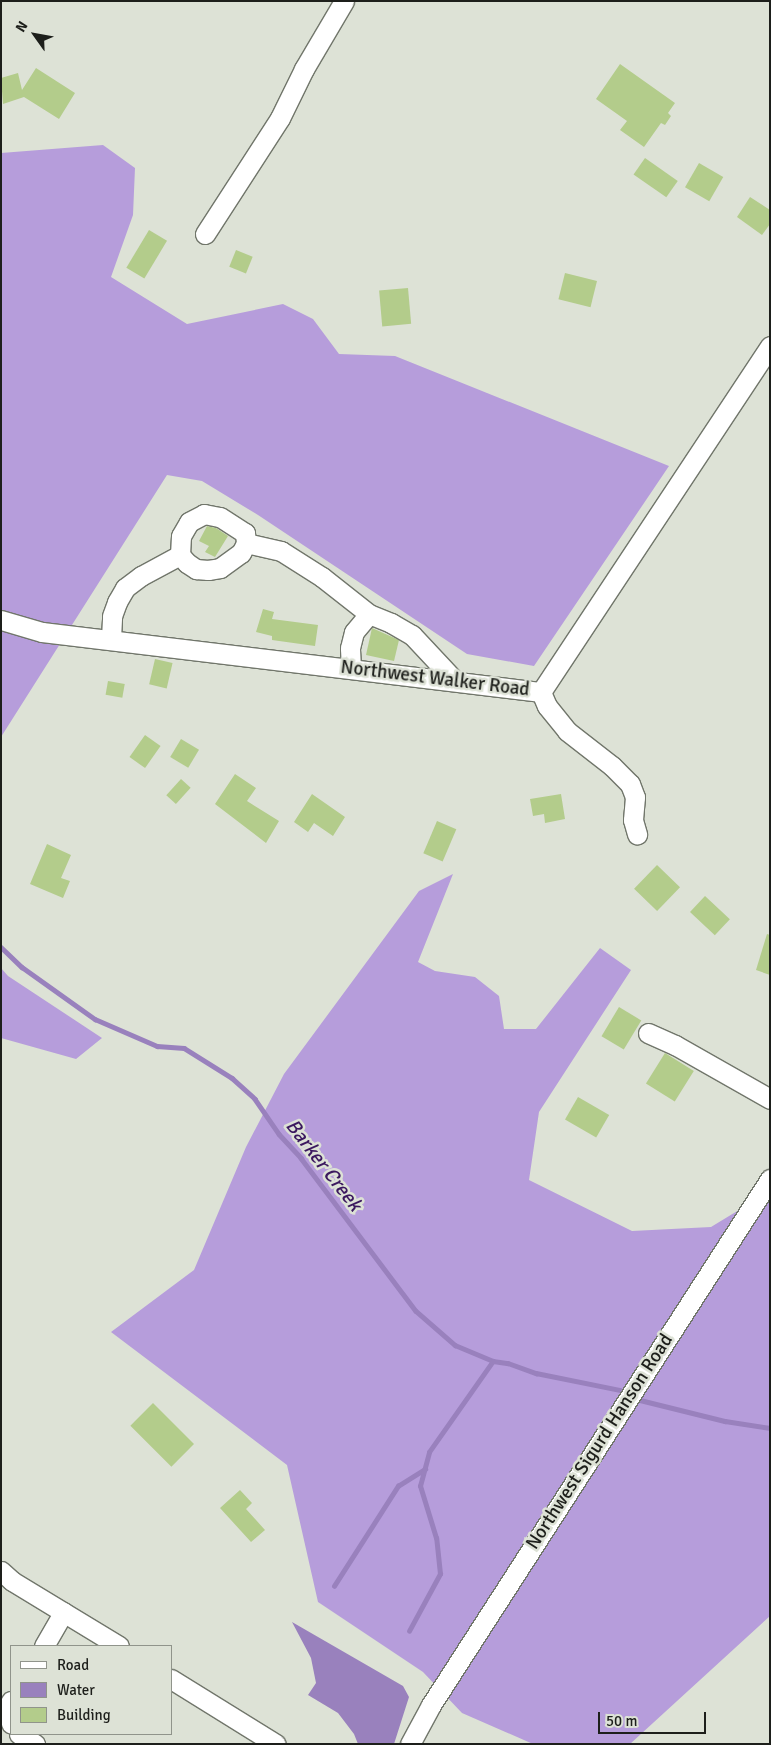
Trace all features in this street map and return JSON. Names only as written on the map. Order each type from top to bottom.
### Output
[{"type":"street","points":[[205,234],[280,118],[304,69],[344,1]]},
{"type":"street","name":"Northwest Walker Road","points":[[1,620],[42,632],[541,692],[770,346]]},
{"type":"street","points":[[204,514],[220,517],[245,533],[246,543],[241,552],[220,568],[196,569],[180,555],[181,536],[189,522],[204,514]]},
{"type":"street","points":[[246,543],[281,551],[329,583],[369,614],[391,622],[412,635],[455,681]]},
{"type":"street","points":[[103,638],[117,602],[126,588],[141,576],[180,555]]},
{"type":"street","points":[[351,668],[350,648],[354,632],[369,614]]},
{"type":"street","points":[[541,692],[546,706],[568,731],[612,766],[630,784],[635,797],[633,820],[638,834]]},
{"type":"street","points":[[648,1033],[675,1045],[770,1099]]},
{"type":"street","name":"Northwest Sigurd Hanson Road","points":[[410,1744],[430,1705],[770,1179]]},
{"type":"street","points":[[1,1571],[12,1581],[117,1645]]},
{"type":"street","points":[[45,1645],[64,1612]]},
{"type":"street","points":[[172,1679],[276,1744]]},
{"type":"street","points":[[10,1703],[7,1708],[10,1719]]},
{"type":"street","points":[[21,1735],[35,1744]]},
{"type":"shaded area","points":[[103,145],[135,168],[133,215],[111,277],[187,324],[283,304],[313,319],[339,354],[395,356],[669,466],[534,666],[467,654],[258,515],[202,481],[167,475],[1,737],[1,153]]},
{"type":"shaded area","points":[[453,874],[418,962],[435,971],[475,977],[499,996],[504,1029],[536,1029],[600,948],[631,970],[539,1112],[529,1180],[632,1231],[711,1227],[770,1191],[770,1616],[630,1744],[533,1744],[462,1713],[423,1672],[318,1602],[287,1465],[111,1332],[194,1270],[246,1147],[284,1074],[419,891]]},
{"type":"shaded area","points":[[1,968],[8,976],[102,1038],[76,1059],[1,1038]]},
{"type":"water","points":[[292,1622],[403,1686],[409,1697],[394,1744],[358,1744],[354,1734],[338,1713],[308,1695],[316,1683],[311,1658]]},
{"type":"building","points":[[620,64],[675,103],[668,113],[671,116],[665,125],[661,123],[644,147],[620,130],[627,121],[596,99]]},
{"type":"building","points":[[36,68],[75,93],[59,119],[24,97],[3,104],[1,78],[18,73],[22,90]]},
{"type":"building","points":[[645,158],[678,181],[666,197],[634,174]]},
{"type":"building","points":[[699,163],[723,177],[709,201],[685,187]]},
{"type":"building","points":[[750,197],[770,210],[770,224],[762,235],[737,217]]},
{"type":"building","points":[[149,230],[167,241],[144,279],[126,268]]},
{"type":"building","points":[[236,250],[253,257],[246,273],[229,267]]},
{"type":"building","points":[[565,273],[597,281],[590,307],[558,299]]},
{"type":"building","points":[[408,288],[411,324],[382,326],[379,291]]},
{"type":"building","points":[[207,526],[216,528],[228,536],[215,557],[205,552],[209,546],[199,541]]},
{"type":"building","points":[[263,609],[274,612],[272,619],[318,625],[315,646],[272,640],[272,636],[256,632]]},
{"type":"building","points":[[372,628],[399,640],[394,661],[366,655]]},
{"type":"building","points":[[155,659],[173,663],[167,688],[149,684]]},
{"type":"building","points":[[108,681],[125,684],[122,698],[106,695]]},
{"type":"building","points":[[145,735],[161,746],[145,768],[130,757]]},
{"type":"building","points":[[181,739],[199,750],[188,768],[170,757]]},
{"type":"building","points":[[235,774],[256,788],[247,801],[279,821],[266,843],[215,804]]},
{"type":"building","points":[[181,779],[191,788],[176,804],[166,795]]},
{"type":"building","points":[[312,794],[345,817],[333,836],[314,823],[308,832],[294,822]]},
{"type":"building","points":[[561,794],[565,819],[545,823],[544,814],[533,816],[530,799]]},
{"type":"building","points":[[437,821],[456,829],[443,861],[423,853]]},
{"type":"building","points":[[47,844],[71,855],[61,878],[70,881],[63,898],[30,884]]},
{"type":"building","points":[[657,865],[680,887],[657,911],[634,889]]},
{"type":"building","points":[[705,896],[730,919],[715,935],[690,912]]},
{"type":"building","points":[[767,934],[770,935],[770,975],[756,970]]},
{"type":"building","points":[[619,1007],[641,1020],[624,1050],[601,1036]]},
{"type":"building","points":[[665,1053],[694,1071],[675,1102],[646,1084]]},
{"type":"building","points":[[578,1097],[609,1115],[596,1138],[565,1120]]},
{"type":"building","points":[[153,1403],[194,1444],[171,1467],[130,1426]]},
{"type":"building","points":[[240,1490],[252,1503],[246,1509],[265,1530],[251,1542],[220,1508]]},
{"type":"waterway","name":"Barker Creek","points":[[1,947],[22,967],[95,1019],[157,1046],[184,1048],[232,1078],[255,1099],[279,1134],[301,1158],[416,1311],[455,1345],[493,1361],[508,1363],[536,1373],[620,1390]]},
{"type":"waterway","points":[[409,1631],[440,1574],[436,1538],[420,1486],[429,1452],[493,1361]]},
{"type":"waterway","name":"Barker Creek","points":[[636,1399],[725,1421],[770,1428]]},
{"type":"waterway","points":[[334,1586],[398,1486],[425,1469]]}]
